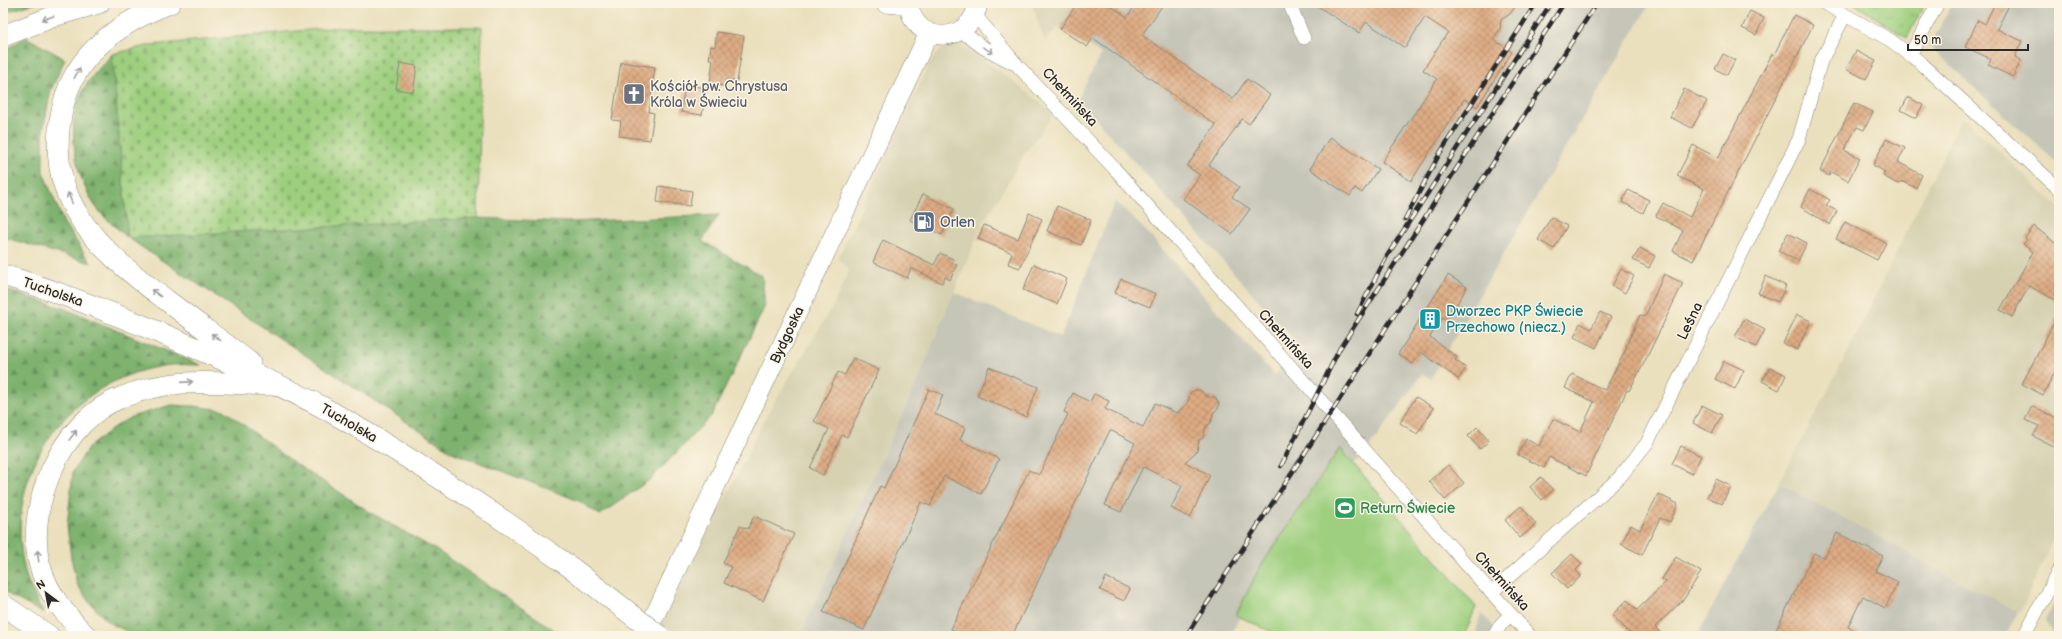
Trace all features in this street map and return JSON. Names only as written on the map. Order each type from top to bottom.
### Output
[{"type":"main road","points":[[3,36],[57,15],[99,3]]},
{"type":"main road","points":[[170,3],[140,15],[122,25],[95,48],[81,66],[65,98],[58,132],[60,167],[64,183],[76,212],[85,227],[114,259],[139,280],[281,386]]},
{"type":"main road","name":"Tucholska","points":[[3,275],[61,293],[147,327],[281,386],[326,409],[437,476],[573,569],[659,636]]},
{"type":"main road","points":[[86,636],[61,610],[47,587],[40,565],[36,538],[42,497],[46,483],[60,452],[79,426],[105,405],[118,398],[147,388],[200,381],[281,386]]},
{"type":"main road","points":[[3,605],[49,636]]},
{"type":"street","points":[[886,3],[909,4],[912,16],[919,26],[929,33],[940,36],[951,35],[961,31],[970,24],[977,9]]},
{"type":"street","points":[[1289,3],[1304,38]]},
{"type":"street","points":[[1824,3],[1890,40],[1910,55],[2059,189]]},
{"type":"street","points":[[1910,55],[1938,3]]},
{"type":"street","name":"Chełmińska","points":[[977,9],[1016,65],[1114,168],[1530,636]]},
{"type":"street","name":"Leśna","points":[[1492,593],[1620,477],[1647,443],[1799,139],[1821,62],[1845,15]]},
{"type":"street","name":"Chełmińska","points":[[961,31],[984,48],[1016,65]]},
{"type":"street","name":"Bydgoska","points":[[645,636],[929,33]]},
{"type":"street","points":[[2024,636],[2059,570]]},
{"type":"street","points":[[1494,636],[1501,624],[1511,614]]},
{"type":"shaded area","points":[[1032,3],[1076,3],[1061,25],[1044,41]]},
{"type":"shaded area","points":[[1076,3],[1650,3],[1431,378],[1422,374],[1377,437],[1265,569],[1230,636],[800,636],[922,371],[954,292],[1061,337],[1115,201],[1146,231],[1274,375],[1303,350],[1078,99],[1101,54],[1061,25]]},
{"type":"shaded area","points":[[1953,3],[2059,3],[2059,165],[1929,46]]},
{"type":"shaded area","points":[[950,46],[962,46],[968,48],[1034,97],[1054,114],[1027,150],[980,229],[922,371],[800,636],[654,636],[766,416],[834,304],[849,270],[838,259],[929,64],[941,49]]},
{"type":"shaded area","points":[[1962,117],[2059,207],[2059,528],[2020,612],[1938,571],[1903,550],[1779,483],[1846,356]]},
{"type":"shaded area","points":[[1779,483],[1903,550],[1938,571],[2018,611],[2005,636],[1697,636]]},
{"type":"shaded area","points":[[2059,595],[2059,636],[2048,636],[2052,631],[2045,621]]},
{"type":"shaded area","points":[[1481,613],[1503,636],[1475,636]]},
{"type":"green space","points":[[3,3],[36,3],[3,13]]},
{"type":"green space","points":[[1853,3],[1925,3],[1907,38]]},
{"type":"green space","points":[[340,27],[482,27],[478,218],[128,238],[112,54],[151,45]]},
{"type":"green space","points":[[26,37],[65,59],[51,90],[43,130],[43,172],[64,223],[91,263],[3,237],[3,51]]},
{"type":"green space","points":[[112,54],[128,238],[102,215],[91,198],[78,168],[73,133],[78,101],[94,74]]},
{"type":"green space","points":[[719,215],[702,241],[762,276],[765,306],[712,415],[652,478],[600,515],[579,501],[452,452],[128,238],[478,218],[568,222]]},
{"type":"green space","points":[[3,289],[63,308],[201,365],[171,365],[134,373],[102,388],[74,409],[51,435],[34,466],[23,499],[20,534],[26,576],[43,613],[11,596],[3,589]]},
{"type":"green space","points":[[171,405],[224,410],[293,462],[373,514],[436,550],[563,636],[136,636],[108,622],[89,602],[77,584],[71,558],[67,526],[73,471],[89,447],[111,429],[131,417]]},
{"type":"green space","name":"Return Świecie","points":[[1340,448],[1476,607],[1464,636],[1280,636],[1236,615],[1259,569]]},
{"type":"building","points":[[1077,3],[1106,3],[1127,17],[1137,3],[1164,3],[1142,35],[1233,99],[1247,79],[1270,95],[1249,124],[1242,119],[1209,165],[1239,187],[1232,197],[1250,209],[1232,234],[1183,199],[1200,175],[1187,166],[1216,125],[1093,38],[1087,47],[1060,29]]},
{"type":"building","points":[[1313,3],[1518,3],[1510,14],[1501,20],[1500,29],[1493,39],[1512,52],[1477,107],[1464,99],[1411,181],[1382,162],[1437,79],[1423,70],[1448,32],[1425,17],[1405,48],[1366,22],[1359,33]]},
{"type":"building","points":[[1995,3],[2010,3],[1997,29],[2022,41],[2015,57],[2021,60],[2013,77],[1988,65],[1991,59],[1965,47],[1978,20],[1985,24]]},
{"type":"building","points":[[1750,11],[1764,18],[1756,35],[1742,28]]},
{"type":"building","points":[[1794,15],[1813,25],[1693,261],[1673,251],[1683,230],[1656,216],[1663,203],[1690,217],[1704,189],[1677,176],[1693,145],[1718,158]]},
{"type":"building","points":[[717,32],[744,36],[737,81],[726,80],[725,86],[710,84],[713,59],[709,59],[711,46],[715,47]]},
{"type":"building","points":[[1856,51],[1876,61],[1866,79],[1846,69]]},
{"type":"building","points":[[1723,54],[1735,60],[1727,75],[1715,69]]},
{"type":"building","name":"Kościół pw. Chrystusa Króla w Świeciu","points":[[621,62],[655,67],[649,112],[654,113],[650,140],[619,136],[621,121],[612,120]]},
{"type":"building","points":[[400,63],[417,66],[413,92],[396,89]]},
{"type":"building","points":[[685,85],[707,88],[702,115],[681,112]]},
{"type":"building","points":[[1684,89],[1707,101],[1692,128],[1670,117]]},
{"type":"building","points":[[1908,97],[1923,105],[1916,118],[1901,110]]},
{"type":"building","points":[[1854,103],[1873,112],[1864,130],[1857,127],[1844,150],[1860,158],[1848,181],[1831,172],[1829,176],[1820,171]]},
{"type":"building","points":[[1330,137],[1378,169],[1362,193],[1355,188],[1350,196],[1310,169]]},
{"type":"building","points":[[1886,139],[1905,148],[1898,162],[1922,175],[1916,188],[1902,181],[1900,184],[1896,183],[1883,176],[1885,172],[1873,165]]},
{"type":"building","points":[[659,186],[692,191],[690,206],[657,202]]},
{"type":"building","points":[[1810,189],[1830,200],[1826,205],[1837,211],[1830,225],[1801,207]]},
{"type":"building","points":[[1628,190],[1649,200],[1643,213],[1622,202]]},
{"type":"building","points":[[923,194],[954,209],[942,235],[910,220]]},
{"type":"building","points":[[1057,206],[1091,220],[1081,245],[1047,231]]},
{"type":"building","points":[[1029,213],[1042,219],[1020,268],[1008,264],[1012,253],[978,239],[984,225],[1018,239]]},
{"type":"building","points":[[1551,217],[1567,226],[1554,249],[1538,240]]},
{"type":"building","points":[[1845,222],[1886,243],[1877,260],[1836,239]]},
{"type":"building","points":[[2034,226],[2059,246],[2059,302],[2029,286],[2012,317],[2000,310],[2033,252],[2023,244],[2027,240],[2025,238]]},
{"type":"building","points":[[1788,233],[1807,243],[1798,261],[1778,251]]},
{"type":"building","points":[[883,240],[934,265],[940,253],[953,259],[952,263],[957,265],[950,280],[945,277],[942,283],[911,268],[907,278],[873,262]]},
{"type":"building","points":[[1640,248],[1655,256],[1649,268],[1633,260]]},
{"type":"building","points":[[1034,264],[1067,279],[1057,304],[1023,290]]},
{"type":"building","points":[[1621,269],[1634,276],[1625,293],[1612,286]]},
{"type":"building","points":[[1664,274],[1683,283],[1644,363],[1629,391],[1627,390],[1586,476],[1549,457],[1544,468],[1518,455],[1526,439],[1539,446],[1553,419],[1580,432],[1594,402],[1565,388],[1572,374],[1605,390],[1627,347],[1626,346],[1640,315],[1645,317]]},
{"type":"building","name":"Dworzec PKP Świecie Przechowo (niecz.)","points":[[1448,275],[1467,287],[1447,320],[1442,318],[1430,337],[1457,357],[1455,360],[1466,368],[1458,379],[1421,352],[1413,364],[1398,354]]},
{"type":"building","points":[[1766,276],[1786,286],[1778,302],[1758,293]]},
{"type":"building","points":[[1121,279],[1156,294],[1150,307],[1115,293]]},
{"type":"building","points":[[1600,312],[1611,317],[1596,348],[1574,337],[1580,323],[1591,329]]},
{"type":"building","points":[[2059,313],[2059,364],[2043,395],[2022,384]]},
{"type":"building","points":[[1797,315],[1811,321],[1797,350],[1783,343]]},
{"type":"building","points":[[1744,319],[1765,330],[1756,347],[1735,337]]},
{"type":"building","points":[[853,358],[879,370],[847,437],[842,435],[823,475],[810,468],[829,429],[814,421],[838,372],[845,375]]},
{"type":"building","points":[[1724,361],[1744,370],[1735,389],[1715,379]]},
{"type":"building","points":[[989,367],[1038,387],[1026,417],[977,396]]},
{"type":"building","points":[[1770,367],[1786,375],[1779,390],[1762,381]]},
{"type":"building","points":[[929,389],[943,395],[935,414],[965,428],[960,440],[999,459],[981,494],[944,476],[930,506],[921,502],[864,630],[823,612],[880,486],[884,488]]},
{"type":"building","points":[[1195,390],[1200,390],[1208,397],[1215,397],[1219,404],[1218,409],[1213,413],[1211,423],[1206,426],[1203,438],[1199,440],[1197,451],[1185,462],[1210,475],[1190,518],[1171,508],[1182,486],[1143,467],[1121,512],[1105,505],[1135,443],[1110,430],[1012,636],[967,636],[951,629],[1029,470],[1039,475],[1068,414],[1064,412],[1073,393],[1090,402],[1094,394],[1109,401],[1105,409],[1143,427],[1155,403],[1177,413],[1188,403],[1190,393]]},
{"type":"building","points":[[1416,397],[1434,408],[1417,434],[1400,423]]},
{"type":"building","points":[[1702,405],[1722,415],[1712,433],[1693,423]]},
{"type":"building","points":[[2032,406],[2059,419],[2059,449],[2033,436],[2039,426],[2025,420]]},
{"type":"building","points":[[1477,427],[1489,441],[1480,449],[1468,436]]},
{"type":"building","points":[[1681,446],[1701,456],[1692,474],[1672,464]]},
{"type":"building","points":[[1448,465],[1464,483],[1445,500],[1429,481]]},
{"type":"building","points":[[1541,477],[1553,490],[1542,500],[1530,487]]},
{"type":"building","points":[[1716,479],[1731,486],[1722,504],[1707,497]]},
{"type":"building","points":[[1658,494],[1678,504],[1670,522],[1660,518],[1642,555],[1621,544],[1631,525],[1640,530]]},
{"type":"building","points":[[1521,506],[1536,524],[1520,538],[1505,520]]},
{"type":"building","points":[[754,516],[794,534],[763,601],[724,583],[731,567],[723,563],[740,526],[748,529]]},
{"type":"building","points":[[1837,533],[1883,556],[1876,571],[1898,582],[1885,608],[1863,596],[1848,627],[1865,636],[1787,636],[1776,630],[1814,553],[1824,558]]},
{"type":"building","points":[[1572,554],[1582,564],[1576,570],[1581,576],[1567,589],[1552,573]]},
{"type":"building","points":[[1676,557],[1701,572],[1684,599],[1655,627],[1663,636],[1633,636],[1612,615],[1627,600],[1637,610],[1666,582],[1662,579]]},
{"type":"building","points":[[1106,577],[1130,589],[1124,601],[1100,590]]},
{"type":"railway","points":[[1405,219],[1440,153],[1536,3]]},
{"type":"railway","points":[[1357,314],[1387,256],[1551,3]]},
{"type":"railway","points":[[1281,466],[1340,348],[1564,3]]},
{"type":"railway","points":[[1186,636],[1597,3]]},
{"type":"place","name":"Kościół pw. Chrystusa Króla w Świeciu","points":[[634,94]]},
{"type":"place","name":"Orlen","points":[[924,222]]},
{"type":"place","name":"Dworzec PKP Świecie Przechowo (niecz.)","points":[[1430,319]]},
{"type":"place","name":"Return Świecie","points":[[1345,508]]}]
